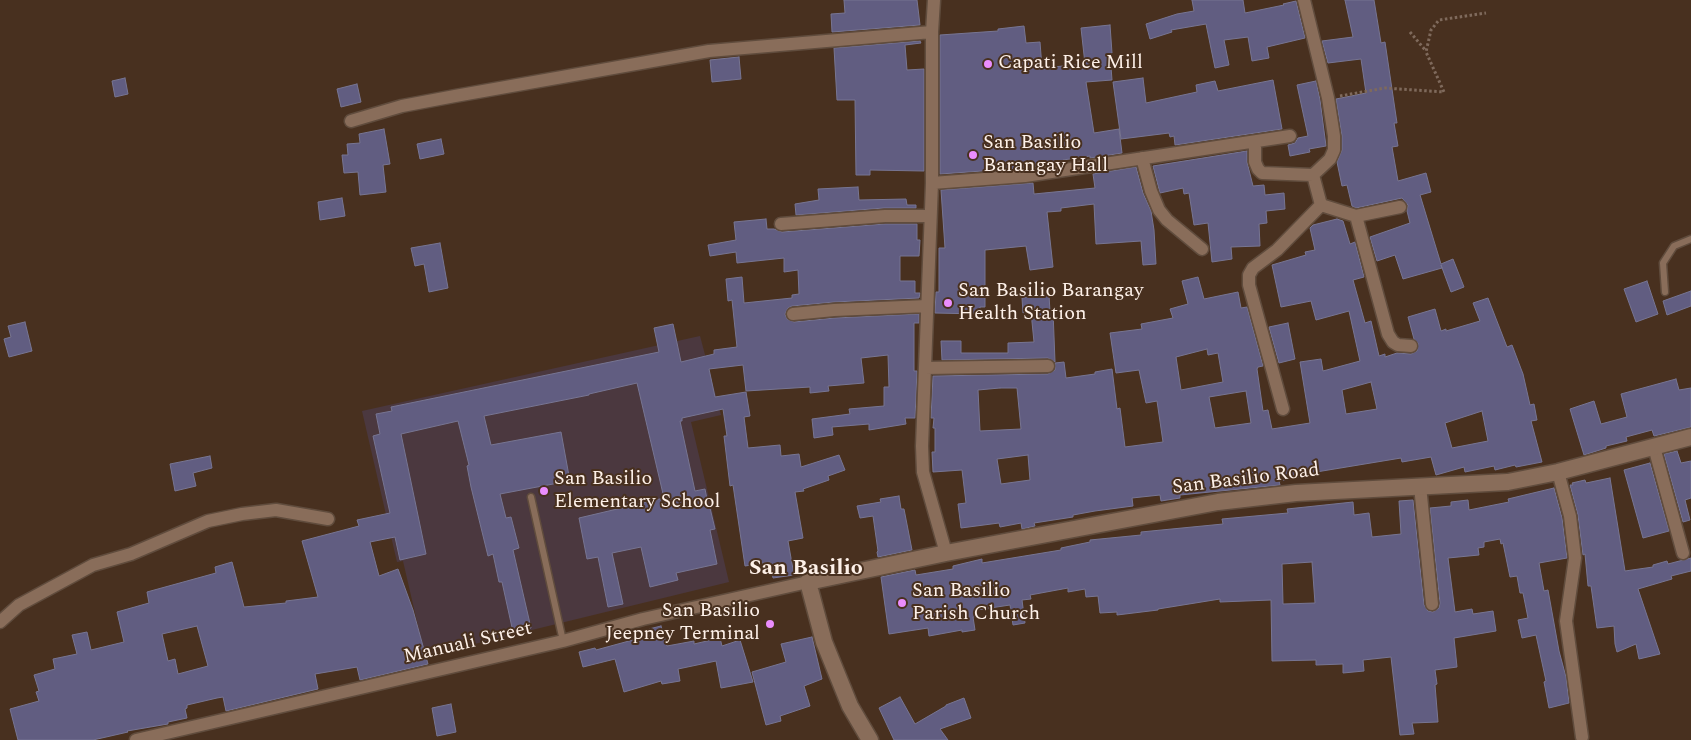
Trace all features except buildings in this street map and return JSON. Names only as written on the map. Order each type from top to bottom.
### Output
[{"type":"street","points":[[934,0],[932,32],[932,183],[922,446],[923,472],[946,552]]},
{"type":"street","points":[[1255,142],[1255,162],[1258,170],[1262,173],[1313,175],[1330,160],[1334,150],[1334,136],[1328,98],[1304,0]]},
{"type":"street","points":[[351,121],[402,106],[709,51],[932,32]]},
{"type":"street","points":[[932,183],[1025,176],[1290,136]]},
{"type":"street","points":[[1142,158],[1151,191],[1159,210],[1167,220],[1202,249]]},
{"type":"street","points":[[1313,175],[1320,205]]},
{"type":"street","points":[[1320,205],[1356,216],[1400,207]]},
{"type":"street","points":[[1283,409],[1249,285],[1249,275],[1253,268],[1277,250],[1320,205]]},
{"type":"street","points":[[781,224],[885,216],[930,216]]},
{"type":"street","points":[[1356,216],[1388,334],[1393,342],[1398,345],[1411,346]]},
{"type":"street","points":[[793,314],[834,310],[927,306]]},
{"type":"street","points":[[925,368],[1048,366]]},
{"type":"street","name":"San Basilio Road","points":[[808,582],[946,552],[1218,502],[1296,493],[1508,482],[1558,472],[1691,437]]},
{"type":"street","points":[[1654,448],[1683,553]]},
{"type":"street","points":[[1558,472],[1570,516],[1575,558],[1566,621],[1582,737]]},
{"type":"street","points":[[1420,486],[1432,604]]},
{"type":"street","points":[[0,622],[19,605],[93,565],[131,554],[208,521],[276,510],[328,519]]},
{"type":"street","points":[[808,582],[824,642],[850,706],[868,739]]},
{"type":"street","name":"Manuali Street","points":[[136,740],[563,641],[644,619],[808,582]]},
{"type":"lane","points":[[1665,292],[1663,263],[1674,246],[1684,240],[1691,239]]},
{"type":"lane","points":[[531,497],[563,641]]},
{"type":"path","points":[[1426,52],[1430,30],[1439,20],[1486,13]]},
{"type":"path","points":[[1328,98],[1385,88],[1444,92],[1426,52],[1410,32]]},
{"type":"shaded area","name":"San Basilio Elementary School","points":[[700,336],[721,415],[691,422],[729,582],[425,656],[403,561],[397,562],[362,411]]},
{"type":"place","name":"Capati Rice Mill","points":[[988,64]]},
{"type":"place","name":"San Basilio Barangay Hall","points":[[973,155]]},
{"type":"place","name":"San Basilio Barangay Health Station","points":[[948,303]]},
{"type":"place","name":"San Basilio Elementary School","points":[[544,491]]},
{"type":"place","name":"San Basilio Parish Church","points":[[902,603]]},
{"type":"place","name":"San Basilio Jeepney Terminal","points":[[770,624]]},
{"type":"district","name":"San Basilio","points":[[806,570]]}]
